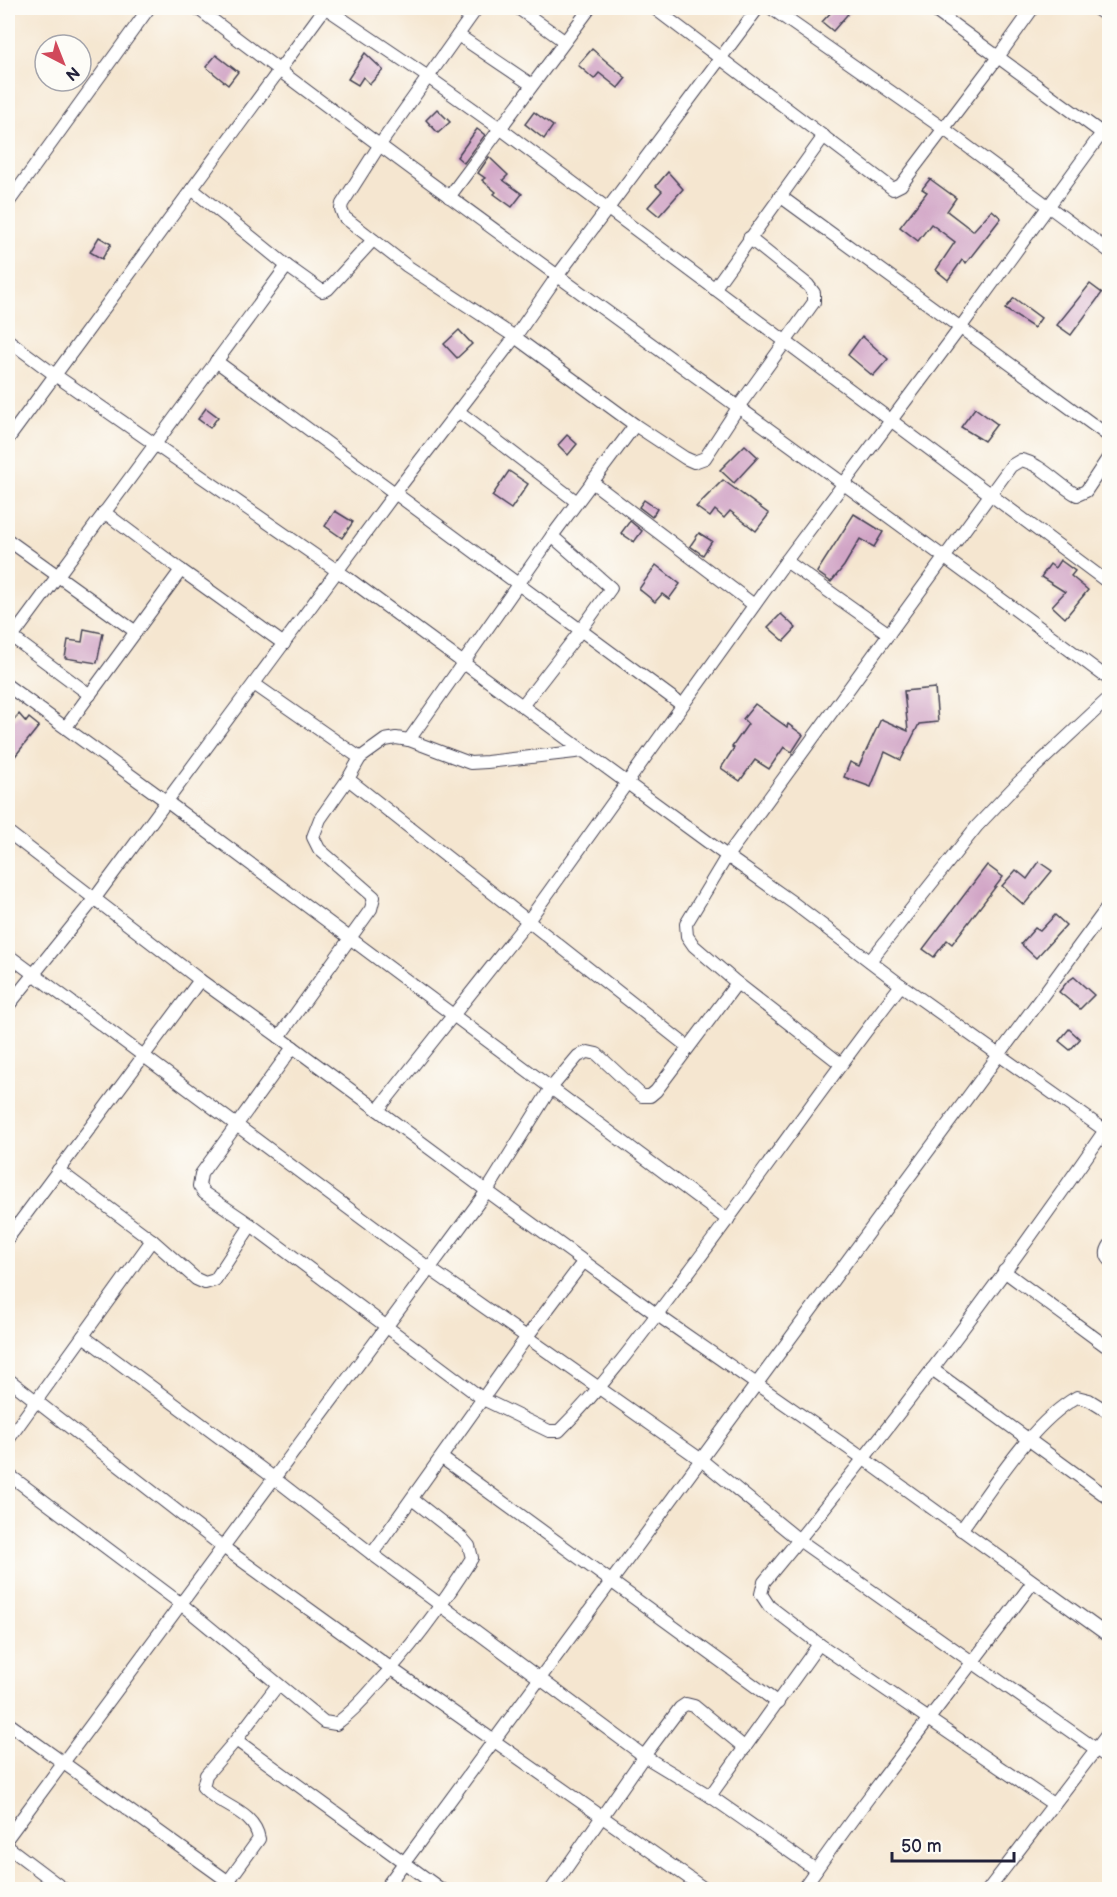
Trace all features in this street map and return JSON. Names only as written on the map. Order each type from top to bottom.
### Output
[{"type":"street","points":[[8,203],[149,8]]},
{"type":"street","points":[[197,8],[379,146],[739,406],[1110,680]]},
{"type":"street","points":[[8,439],[326,8],[428,76],[501,129],[890,422],[1110,584]]},
{"type":"street","points":[[477,8],[379,146],[342,204],[340,209],[344,217],[407,266],[515,336],[635,425],[685,459],[694,462],[705,458],[739,406],[814,302],[814,292],[808,285],[749,238]]},
{"type":"street","points":[[518,8],[564,40]]},
{"type":"street","points":[[449,196],[590,8]]},
{"type":"street","points":[[654,8],[893,189],[900,185],[944,129],[1033,8]]},
{"type":"street","points":[[8,1006],[94,897],[339,571],[758,8]]},
{"type":"street","points":[[771,8],[944,129],[1110,252]]},
{"type":"street","points":[[931,8],[1105,136]]},
{"type":"street","points":[[1095,8],[1110,18]]},
{"type":"street","points":[[458,35],[532,85]]},
{"type":"street","points":[[378,1110],[528,921],[786,561],[1048,206],[1105,136],[1110,122]]},
{"type":"street","points":[[714,289],[824,136]]},
{"type":"street","points":[[192,189],[287,266],[322,291],[328,289],[373,240]]},
{"type":"street","points":[[780,196],[1110,437]]},
{"type":"street","points":[[90,695],[10,640],[287,266]]},
{"type":"street","points":[[8,340],[55,375],[339,571],[902,985],[1108,1129],[864,1459],[764,1582],[761,1594],[769,1606],[819,1644],[1053,1804]]},
{"type":"street","points":[[216,361],[682,705]]},
{"type":"street","points":[[458,411],[577,502]]},
{"type":"street","points":[[409,740],[552,536],[635,425]]},
{"type":"street","points":[[841,1064],[737,983],[694,946],[687,936],[686,924],[727,856],[1011,466],[1021,460],[1030,462],[1065,489],[1077,495],[1086,491],[1110,456]]},
{"type":"street","points":[[592,482],[754,605]]},
{"type":"street","points":[[104,512],[284,644]]},
{"type":"street","points":[[522,706],[581,630],[610,588],[552,536]]},
{"type":"street","points":[[8,540],[136,632]]},
{"type":"street","points":[[786,561],[889,634]]},
{"type":"street","points":[[66,727],[181,570]]},
{"type":"street","points":[[254,684],[360,758]]},
{"type":"street","points":[[8,686],[728,1220]]},
{"type":"street","points":[[870,961],[977,826],[1018,783],[1110,697]]},
{"type":"street","points":[[279,1037],[371,909],[374,897],[319,849],[313,837],[320,819],[360,758],[385,740],[396,738],[409,740],[470,763],[584,751]]},
{"type":"street","points":[[348,779],[688,1047]]},
{"type":"street","points":[[8,832],[200,980],[487,1191],[1110,1637]]},
{"type":"street","points":[[384,1890],[1110,904]]},
{"type":"street","points":[[8,956],[430,1269],[700,1459],[799,1540],[1110,1759]]},
{"type":"street","points":[[8,1238],[200,980]]},
{"type":"street","points":[[8,1837],[487,1191],[551,1088],[578,1056],[588,1052],[597,1054],[642,1096],[650,1096],[737,983]]},
{"type":"street","points":[[293,1047],[201,1174],[200,1186],[204,1193],[251,1225],[483,1399],[549,1431],[559,1431],[601,1388],[902,985]]},
{"type":"street","points":[[58,1170],[152,1239],[196,1279],[205,1283],[215,1280],[251,1225]]},
{"type":"street","points":[[8,1440],[152,1239]]},
{"type":"street","points":[[1110,1245],[1106,1250],[1110,1260]]},
{"type":"street","points":[[372,1554],[526,1338],[584,1261]]},
{"type":"street","points":[[1004,1271],[1110,1349]]},
{"type":"street","points":[[83,1336],[644,1756],[710,1797],[816,1870]]},
{"type":"street","points":[[932,1369],[1110,1499]]},
{"type":"street","points":[[8,1379],[223,1547],[706,1890]]},
{"type":"street","points":[[961,1530],[1029,1439],[1065,1404],[1077,1397],[1089,1400],[1110,1413]]},
{"type":"street","points":[[442,1458],[778,1702]]},
{"type":"street","points":[[8,1474],[180,1603],[277,1686],[324,1722],[336,1724],[348,1715],[392,1669],[442,1606],[472,1558],[470,1545],[412,1499]]},
{"type":"street","points":[[802,1890],[928,1717],[973,1663],[1033,1582]]},
{"type":"street","points":[[710,1797],[819,1644]]},
{"type":"street","points":[[225,1885],[259,1839],[257,1827],[251,1820],[210,1795],[203,1787],[206,1775],[277,1686]]},
{"type":"street","points":[[551,1890],[680,1708],[686,1704],[694,1706],[746,1748]]},
{"type":"street","points":[[8,1723],[225,1885],[240,1890]]},
{"type":"street","points":[[988,1890],[1110,1731]]},
{"type":"street","points":[[236,1740],[442,1890]]},
{"type":"street","points":[[8,1847],[65,1890]]},
{"type":"building","points":[[835,8],[853,8],[833,31],[822,22]]},
{"type":"building","points":[[592,49],[626,78],[618,88],[599,73],[594,79],[578,65]]},
{"type":"building","points":[[365,53],[383,70],[370,84],[363,77],[358,85],[348,79]]},
{"type":"building","points":[[216,55],[238,72],[228,85],[206,67]]},
{"type":"building","points":[[437,109],[450,122],[438,133],[426,120]]},
{"type":"building","points":[[534,112],[553,126],[544,139],[525,124]]},
{"type":"building","points":[[477,129],[485,135],[464,163],[457,157]]},
{"type":"building","points":[[489,157],[508,175],[503,180],[522,194],[512,207],[494,194],[496,192],[482,180],[485,178],[478,173]]},
{"type":"building","points":[[668,172],[683,189],[659,216],[648,207],[662,191],[656,186]]},
{"type":"building","points":[[930,179],[956,198],[947,211],[973,231],[992,210],[1001,218],[966,263],[962,260],[948,280],[936,270],[955,242],[931,224],[918,241],[900,227],[927,192],[922,189]]},
{"type":"building","points":[[99,237],[111,244],[102,259],[90,252]]},
{"type":"building","points":[[1090,284],[1102,293],[1071,335],[1057,325]]},
{"type":"building","points":[[1014,298],[1041,318],[1034,328],[1005,309]]},
{"type":"building","points":[[459,330],[472,344],[457,358],[444,344]]},
{"type":"building","points":[[862,336],[888,359],[873,376],[848,355]]},
{"type":"building","points":[[206,408],[218,417],[210,428],[198,419]]},
{"type":"building","points":[[975,408],[997,424],[984,441],[961,427]]},
{"type":"building","points":[[567,435],[577,444],[568,455],[558,445]]},
{"type":"building","points":[[745,445],[758,457],[734,483],[720,470]]},
{"type":"building","points":[[509,471],[528,484],[511,509],[492,496]]},
{"type":"building","points":[[723,480],[769,514],[756,531],[730,511],[724,518],[715,510],[710,517],[696,507]]},
{"type":"building","points":[[644,500],[657,509],[652,517],[639,507]]},
{"type":"building","points":[[335,511],[353,522],[342,538],[325,526]]},
{"type":"building","points":[[854,514],[883,532],[874,547],[860,539],[844,566],[831,582],[817,572]]},
{"type":"building","points":[[630,521],[642,531],[634,542],[621,533]]},
{"type":"building","points":[[699,533],[712,541],[703,555],[690,546]]},
{"type":"building","points":[[1060,560],[1075,571],[1071,576],[1088,590],[1065,618],[1052,606],[1065,592],[1041,577],[1050,564],[1055,568]]},
{"type":"building","points":[[656,565],[680,584],[669,599],[662,594],[655,602],[639,589]]},
{"type":"building","points":[[781,614],[796,628],[784,641],[768,627]]},
{"type":"building","points":[[84,629],[103,633],[97,663],[65,658],[68,640],[82,642]]},
{"type":"building","points":[[935,688],[938,722],[919,724],[901,760],[885,752],[871,787],[844,777],[850,762],[859,766],[881,719],[908,731],[904,691]]},
{"type":"building","points":[[755,704],[787,727],[788,724],[803,735],[792,752],[784,747],[769,769],[755,760],[740,781],[721,768],[748,724],[743,719]]},
{"type":"building","points":[[19,714],[26,722],[29,718],[39,726],[8,765],[8,725]]},
{"type":"building","points":[[1039,862],[1052,871],[1024,905],[1002,886],[1016,870],[1027,879]]},
{"type":"building","points":[[987,865],[1003,877],[952,944],[947,940],[934,957],[923,949]]},
{"type":"building","points":[[1055,915],[1066,925],[1036,958],[1021,944],[1035,928],[1040,931]]},
{"type":"building","points":[[1074,977],[1094,995],[1080,1009],[1059,992]]},
{"type":"building","points":[[1069,1029],[1080,1039],[1070,1050],[1059,1041]]}]
